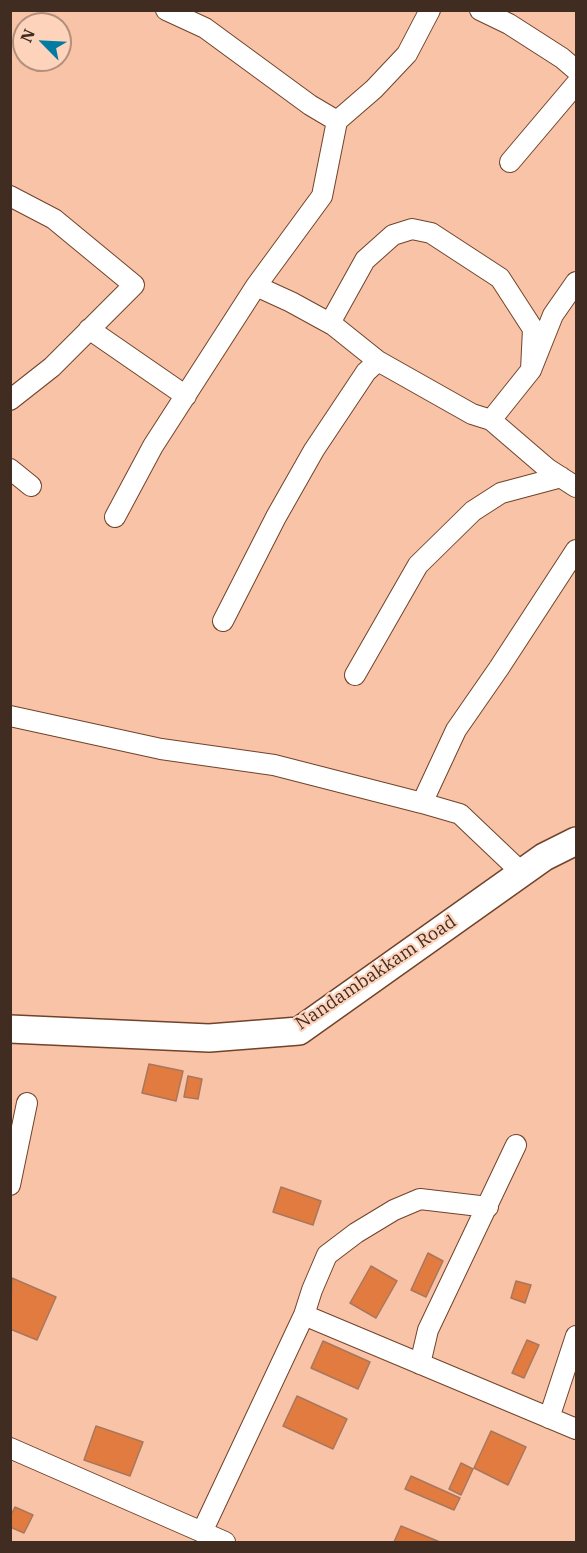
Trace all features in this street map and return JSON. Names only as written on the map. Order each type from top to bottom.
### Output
[{"type":"street","points":[[166,10],[205,28],[310,105],[337,121]]},
{"type":"street","points":[[116,517],[153,446],[256,286],[322,196],[337,121],[375,88],[407,54],[430,10]]},
{"type":"street","points":[[480,10],[509,24],[562,58],[576,70]]},
{"type":"street","points":[[510,162],[576,84]]},
{"type":"street","points":[[10,196],[54,219],[134,285],[52,367],[10,400]]},
{"type":"street","points":[[330,323],[365,260],[393,235],[412,229],[431,233],[500,278],[533,329],[531,370]]},
{"type":"street","points":[[491,420],[531,370],[553,315],[576,282]]},
{"type":"street","points":[[256,286],[330,323],[378,361],[472,414],[491,420],[548,469],[569,482]]},
{"type":"street","points":[[89,329],[186,396]]},
{"type":"street","points":[[222,621],[314,450],[366,372],[378,361]]},
{"type":"street","points":[[10,468],[31,486]]},
{"type":"street","points":[[355,675],[418,565],[473,511],[501,493],[569,482]]},
{"type":"street","points":[[422,803],[456,730],[576,550]]},
{"type":"street","points":[[10,716],[161,748],[274,765],[460,814],[521,872]]},
{"type":"street","name":"Nandambakkam Road","points":[[10,1029],[209,1038],[299,1031],[521,872],[576,841]]},
{"type":"street","points":[[10,1185],[27,1103]]},
{"type":"street","points":[[420,1364],[428,1330],[516,1145]]},
{"type":"street","points":[[202,1532],[304,1315],[327,1256],[356,1233],[394,1210],[420,1199],[488,1207]]},
{"type":"street","points":[[304,1315],[576,1429]]},
{"type":"street","points":[[549,1418],[576,1336]]},
{"type":"street","points":[[10,1448],[225,1542]]},
{"type":"building","points":[[149,1064],[183,1071],[176,1101],[142,1093]]},
{"type":"building","points":[[188,1076],[202,1079],[198,1099],[184,1097]]},
{"type":"building","points":[[281,1187],[321,1201],[313,1225],[273,1212]]},
{"type":"building","points":[[428,1253],[443,1261],[426,1297],[411,1290]]},
{"type":"building","points":[[371,1266],[397,1281],[376,1318],[350,1303]]},
{"type":"building","points":[[12,1278],[56,1297],[37,1340],[10,1329]]},
{"type":"building","points":[[516,1281],[531,1285],[525,1303],[511,1298]]},
{"type":"building","points":[[527,1340],[539,1345],[524,1378],[512,1373]]},
{"type":"building","points":[[323,1341],[370,1362],[358,1389],[311,1368]]},
{"type":"building","points":[[297,1396],[347,1419],[333,1449],[283,1426]]},
{"type":"building","points":[[96,1426],[143,1442],[130,1476],[84,1460]]},
{"type":"building","points":[[491,1431],[526,1447],[508,1485],[474,1468]]},
{"type":"building","points":[[461,1463],[473,1469],[461,1495],[449,1489]]},
{"type":"building","points":[[411,1476],[460,1498],[454,1510],[405,1489]]},
{"type":"building","points":[[15,1507],[33,1515],[24,1533],[10,1527],[10,1517]]},
{"type":"building","points":[[401,1526],[440,1542],[394,1542]]}]
